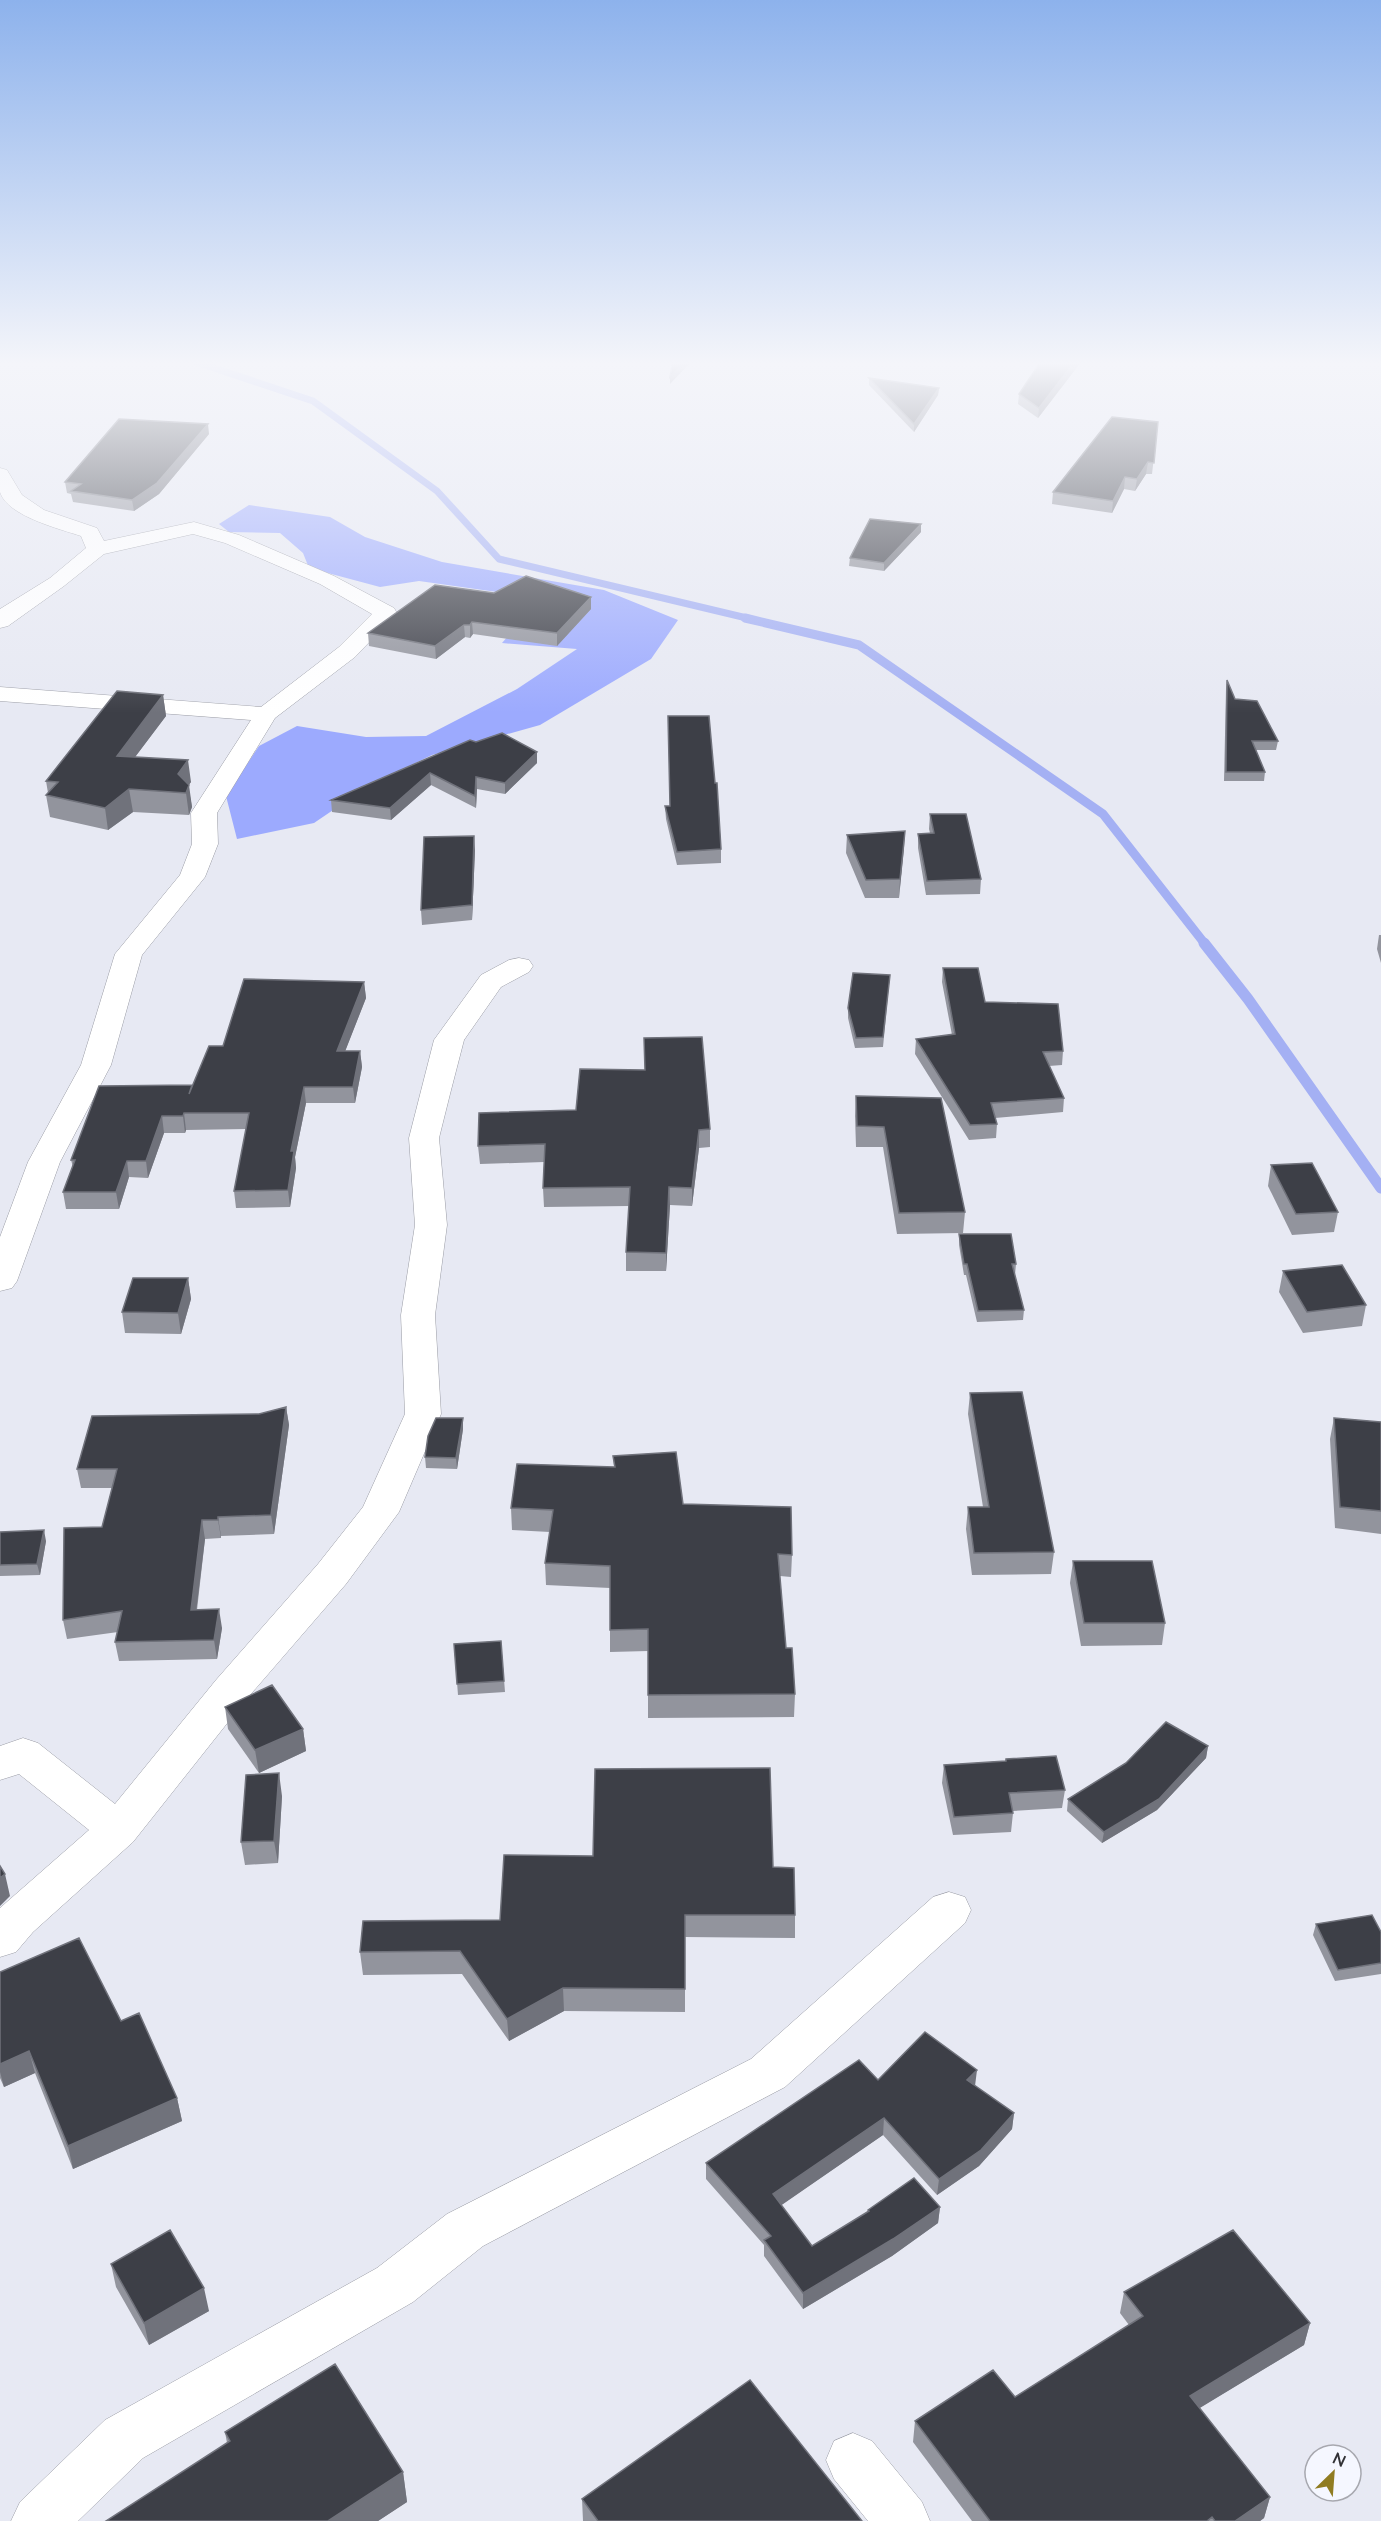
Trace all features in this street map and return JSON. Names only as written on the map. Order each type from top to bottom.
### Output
[{"type":"street","points":[[3,479],[14,499],[37,514],[90,532],[97,549]]},
{"type":"street","points":[[0,621],[57,582],[97,549],[195,528],[232,539],[327,580],[386,613],[347,652],[266,714],[204,813],[205,844],[192,877],[129,954],[96,1065],[45,1162],[0,1281]]},
{"type":"street","points":[[0,694],[266,714]]},
{"type":"street","points":[[0,1939],[17,1919],[118,1830],[230,1691],[332,1574],[381,1512],[423,1414],[418,1315],[431,1226],[424,1138],[435,1094],[449,1040],[492,981],[519,966]]},
{"type":"street","points":[[0,1764],[23,1755],[118,1830]]},
{"type":"street","points":[[39,2521],[124,2439],[394,2285],[465,2230],[768,2073],[949,1910]]},
{"type":"street","points":[[853,2460],[903,2521]]},
{"type":"shaded area","points":[[249,505],[330,517],[365,537],[442,562],[604,590],[678,620],[651,659],[540,725],[432,755],[370,785],[314,823],[237,839],[226,796],[259,746],[297,726],[366,737],[426,736],[517,689],[577,649],[502,643],[527,614],[504,593],[419,581],[380,587],[309,568],[303,553],[280,533],[229,532],[219,524]]},
{"type":"building","points":[[68,479],[161,479],[132,500],[71,491],[81,484],[65,482]]},
{"type":"building","points":[[1064,479],[1124,479],[1113,501],[1053,492]]},
{"type":"building","points":[[870,519],[921,524],[884,563],[850,558]]},
{"type":"building","points":[[526,576],[591,597],[557,633],[472,622],[470,625],[464,625],[435,646],[368,633],[435,585],[494,593]]},
{"type":"building","points":[[1227,680],[1235,699],[1257,701],[1278,741],[1252,741],[1265,772],[1226,772]]},
{"type":"building","points":[[117,691],[163,695],[117,756],[188,760],[178,774],[189,785],[186,793],[129,789],[105,808],[46,795],[58,782],[46,781]]},
{"type":"building","points":[[668,716],[709,716],[715,783],[717,783],[721,849],[677,852],[665,806],[670,806]]},
{"type":"building","points":[[502,733],[537,752],[505,783],[476,777],[475,796],[430,773],[390,808],[331,800],[470,740],[476,742]]},
{"type":"building","points":[[930,814],[966,814],[981,879],[927,881],[918,834],[934,833]]},
{"type":"building","points":[[905,831],[900,879],[866,880],[847,835]]},
{"type":"building","points":[[474,836],[472,905],[421,910],[424,837]]},
{"type":"building","points":[[943,968],[978,968],[985,1002],[1058,1004],[1063,1051],[1043,1052],[1064,1098],[991,1103],[997,1124],[970,1125],[916,1039],[955,1034]]},
{"type":"building","points":[[853,973],[890,975],[883,1037],[856,1038],[848,1008]]},
{"type":"building","points":[[244,979],[364,982],[337,1051],[360,1051],[353,1087],[304,1087],[291,1151],[294,1151],[288,1190],[234,1191],[249,1113],[184,1113],[183,1116],[162,1116],[146,1161],[127,1161],[116,1192],[63,1192],[75,1160],[71,1160],[99,1086],[192,1085],[189,1094],[209,1046],[223,1046]]},
{"type":"building","points":[[702,1037],[710,1129],[699,1130],[692,1188],[669,1187],[666,1253],[626,1252],[630,1187],[543,1188],[545,1144],[478,1146],[479,1113],[576,1110],[580,1069],[645,1070],[644,1038]]},
{"type":"building","points":[[856,1096],[941,1098],[965,1212],[899,1213],[884,1127],[857,1126]]},
{"type":"building","points":[[1312,1163],[1338,1212],[1296,1214],[1271,1165]]},
{"type":"building","points":[[959,1234],[1011,1234],[1016,1264],[1012,1264],[1024,1310],[978,1311],[967,1264],[964,1264]]},
{"type":"building","points":[[1342,1265],[1366,1305],[1307,1312],[1283,1271]]},
{"type":"building","points":[[133,1278],[188,1278],[178,1313],[122,1312]]},
{"type":"building","points":[[1022,1392],[1054,1552],[974,1553],[968,1507],[989,1507],[970,1393]]},
{"type":"building","points":[[286,1407],[271,1515],[218,1517],[218,1520],[202,1520],[191,1610],[219,1609],[214,1640],[115,1642],[122,1611],[63,1620],[64,1528],[102,1527],[117,1469],[77,1469],[92,1416],[259,1414]]},
{"type":"building","points":[[436,1418],[463,1418],[456,1458],[425,1457],[428,1436]]},
{"type":"building","points":[[1334,1418],[1381,1422],[1381,1511],[1340,1507]]},
{"type":"building","points":[[676,1452],[683,1504],[791,1507],[792,1555],[778,1554],[786,1648],[792,1648],[795,1694],[648,1695],[648,1629],[610,1630],[610,1566],[545,1563],[553,1510],[511,1508],[517,1464],[615,1467],[613,1456]]},
{"type":"building","points":[[44,1530],[37,1564],[0,1565],[0,1532]]},
{"type":"building","points":[[1073,1561],[1152,1561],[1165,1623],[1084,1623]]},
{"type":"building","points":[[501,1641],[504,1681],[457,1684],[454,1644]]},
{"type":"building","points":[[272,1685],[303,1729],[255,1750],[225,1707]]},
{"type":"building","points":[[1166,1722],[1208,1746],[1159,1799],[1104,1832],[1068,1799],[1126,1763]]},
{"type":"building","points":[[1056,1756],[1065,1790],[1009,1793],[1013,1813],[954,1817],[944,1765]]},
{"type":"building","points":[[770,1768],[773,1867],[794,1868],[795,1915],[685,1915],[685,1989],[563,1988],[507,2019],[460,1951],[360,1952],[363,1921],[500,1920],[504,1855],[593,1856],[595,1769]]},
{"type":"building","points":[[279,1773],[274,1841],[241,1842],[246,1775]]},
{"type":"building","points":[[0,1866],[5,1874],[0,1878]]},
{"type":"building","points":[[1372,1915],[1381,1932],[1381,1963],[1338,1970],[1316,1924]]},
{"type":"building","points":[[79,1938],[121,2021],[139,2013],[177,2098],[68,2146],[29,2051],[0,2064],[0,1972]]},
{"type":"building","points":[[925,2032],[977,2070],[967,2080],[1014,2113],[981,2150],[939,2179],[884,2118],[773,2194],[812,2246],[869,2211],[914,2178],[940,2207],[893,2239],[803,2293],[764,2240],[771,2236],[706,2163],[859,2060],[878,2080]]},
{"type":"building","points":[[170,2230],[204,2288],[144,2323],[111,2264]]},
{"type":"building","points":[[1233,2230],[1310,2323],[1190,2396],[1270,2497],[1235,2521],[1215,2521],[1212,2517],[1207,2521],[990,2521],[915,2421],[993,2370],[1015,2397],[1143,2316],[1124,2292]]},
{"type":"building","points":[[335,2364],[403,2472],[328,2521],[106,2521],[230,2441],[225,2432]]},
{"type":"building","points":[[750,2380],[862,2521],[598,2521],[582,2499]]},
{"type":"waterway","points":[[420,479],[437,491],[499,559],[751,619]]},
{"type":"waterway","points":[[745,618],[859,645],[1103,814],[1205,944]]},
{"type":"waterway","points":[[1204,943],[1248,999],[1381,1188]]}]
